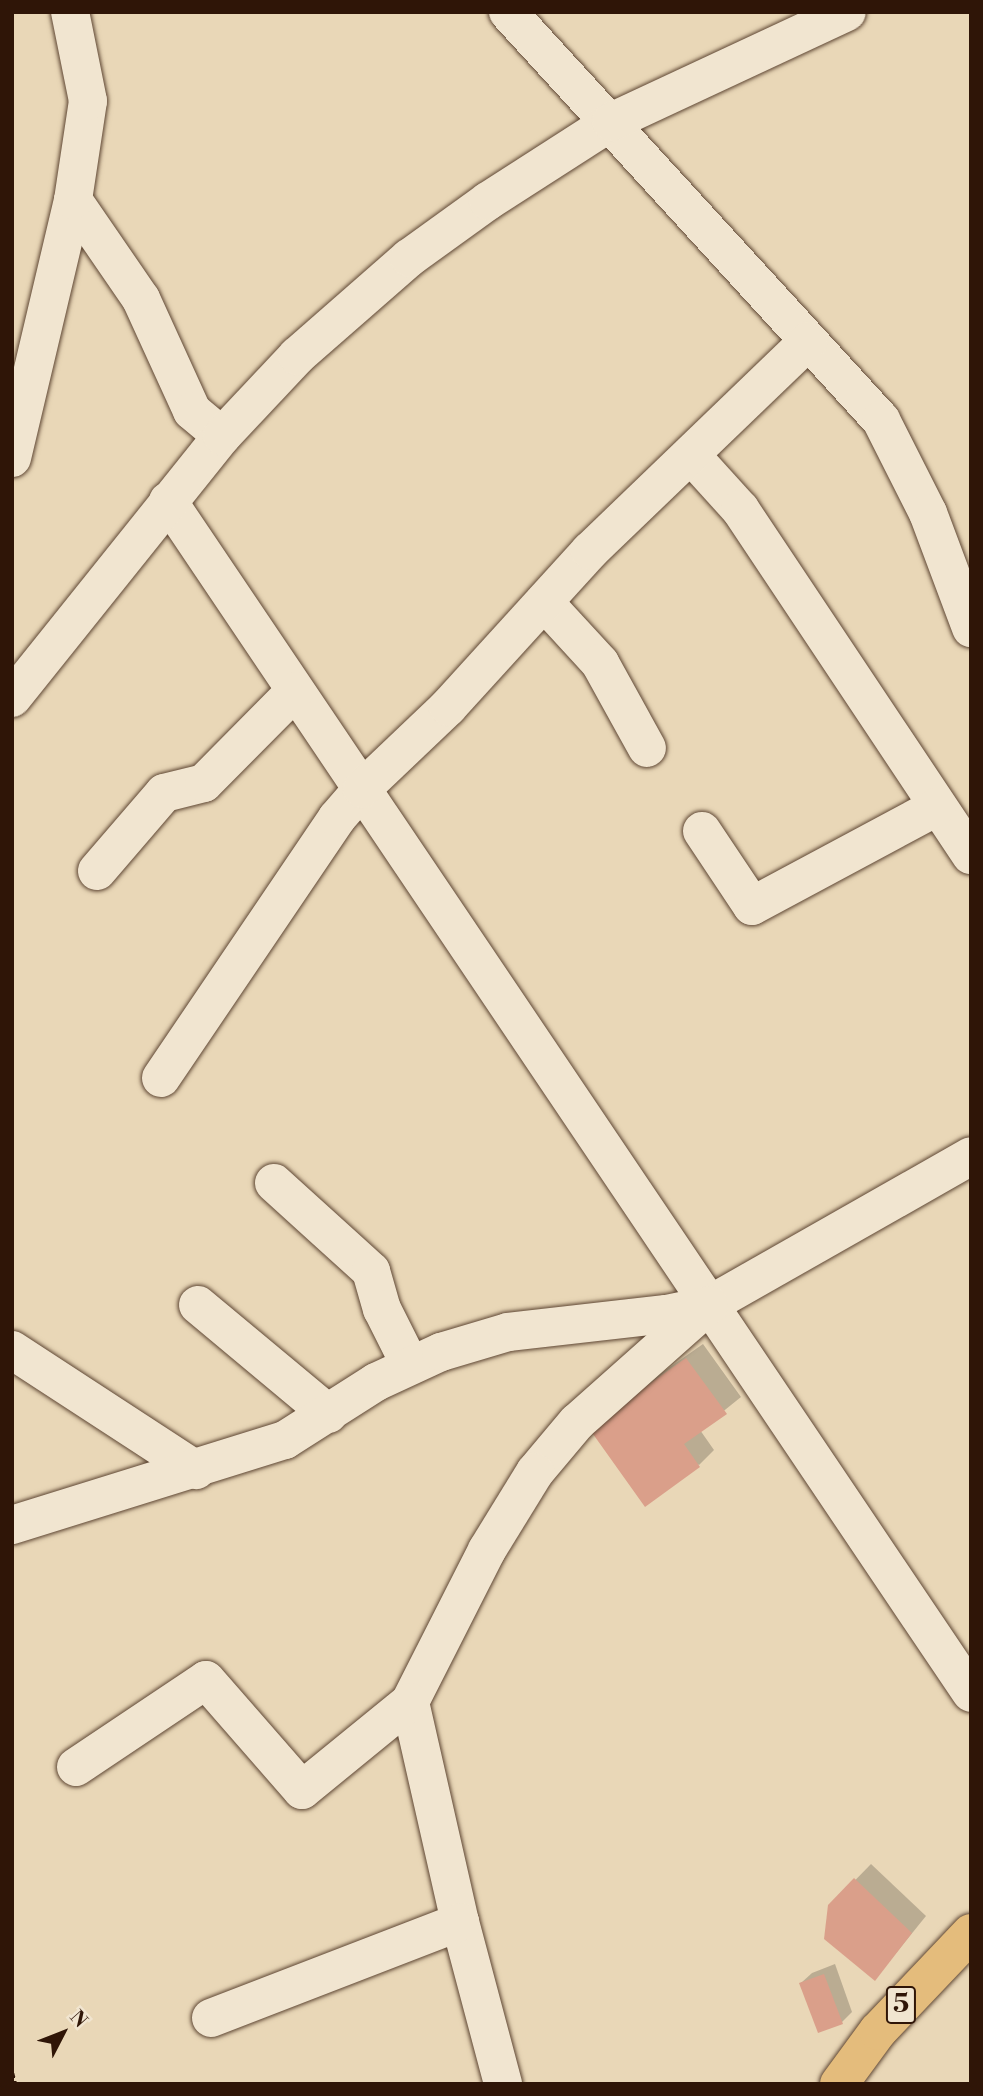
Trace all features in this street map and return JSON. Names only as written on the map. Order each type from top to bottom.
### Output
[{"type":"main road","name":"5","points":[[839,2084],[886,2021],[971,1933]]},
{"type":"street","points":[[12,458],[73,200],[88,102],[70,12]]},
{"type":"street","points":[[508,12],[881,420],[928,513],[971,628]]},
{"type":"street","points":[[12,698],[222,436],[297,356],[409,258],[488,201],[611,122],[847,12]]},
{"type":"street","points":[[73,200],[141,299],[192,411],[222,436]]},
{"type":"street","points":[[161,1078],[337,818],[362,789],[447,707],[590,551],[808,341]]},
{"type":"street","points":[[691,454],[740,509],[971,855]]},
{"type":"street","points":[[168,501],[971,1693]]},
{"type":"street","points":[[544,602],[600,663],[647,748]]},
{"type":"street","points":[[97,871],[164,793],[204,783],[295,691]]},
{"type":"street","points":[[702,831],[751,906],[937,807]]},
{"type":"street","points":[[76,1767],[206,1680],[302,1790],[410,1702],[487,1550],[535,1472],[577,1422],[709,1305],[971,1156]]},
{"type":"street","points":[[274,1183],[371,1271],[382,1309],[410,1365]]},
{"type":"street","points":[[198,1305],[329,1415]]},
{"type":"street","points":[[12,1525],[196,1470],[285,1440],[329,1415],[376,1382],[441,1352],[508,1332],[666,1314],[709,1305]]},
{"type":"street","points":[[12,1350],[196,1470]]},
{"type":"street","points":[[410,1702],[460,1922],[503,2084]]},
{"type":"street","points":[[211,2018],[460,1922]]},
{"type":"path","points":[[12,2073],[15,2084]]},
{"type":"building","points":[[686,1358],[727,1414],[684,1444],[700,1467],[645,1507],[588,1427]]},
{"type":"building","points":[[854,1878],[912,1933],[875,1981],[824,1939],[828,1905]]},
{"type":"building","points":[[824,1974],[843,2024],[818,2033],[799,1983]]}]
